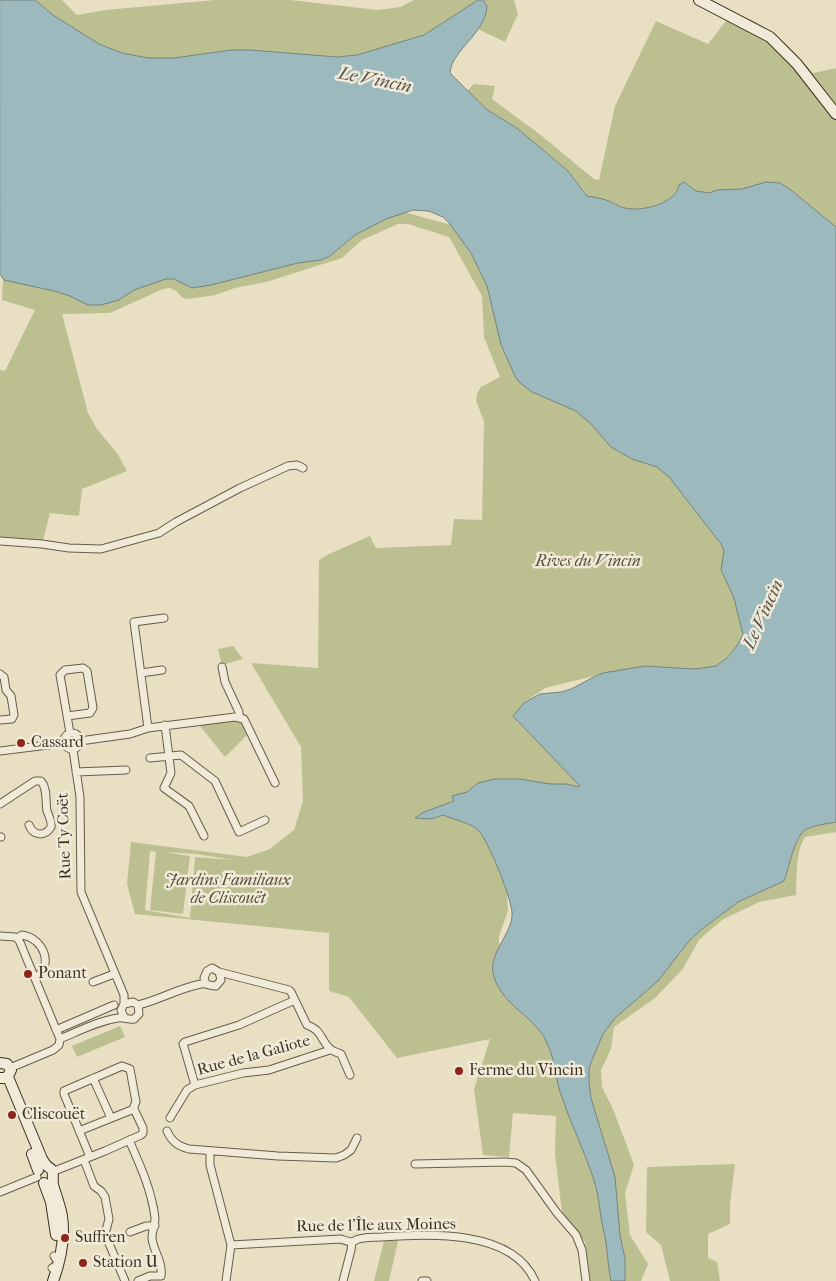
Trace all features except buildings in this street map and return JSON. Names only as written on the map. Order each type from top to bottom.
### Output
[{"type":"street","points":[[699,0],[770,37],[797,64],[836,114]]},
{"type":"street","points":[[0,541],[101,549],[159,533],[176,522],[274,472],[292,465],[301,466],[302,468]]},
{"type":"street","points":[[148,728],[134,622],[164,618]]},
{"type":"street","points":[[222,667],[225,682],[240,718]]},
{"type":"street","points":[[67,716],[90,713],[93,708],[87,671],[83,668],[65,670],[60,675],[67,716],[70,733]]},
{"type":"street","points":[[141,673],[162,670]]},
{"type":"street","points":[[0,674],[4,676],[6,690],[11,696],[14,716],[12,719],[0,720]]},
{"type":"street","points":[[80,741],[130,734],[148,728],[235,717],[240,718],[245,720],[275,783]]},
{"type":"street","points":[[165,726],[171,773],[164,788],[189,806],[204,836]]},
{"type":"street","points":[[70,733],[77,735],[80,741],[79,747],[73,750],[67,748],[64,743],[64,738],[70,733]]},
{"type":"street","points":[[0,751],[64,743]]},
{"type":"street","name":"Rue Ty Coët","points":[[73,750],[80,797],[81,892],[124,994],[123,1010]]},
{"type":"street","points":[[150,758],[181,754],[214,781],[239,832],[265,820]]},
{"type":"street","points":[[76,772],[126,770]]},
{"type":"street","points":[[0,804],[35,781],[41,781],[45,786],[47,812],[52,822],[51,827],[46,833],[38,834],[32,831],[29,825]]},
{"type":"street","points":[[17,938],[22,935],[30,937],[39,944],[42,950],[46,960],[45,967],[44,971],[35,978]]},
{"type":"street","points":[[0,936],[17,938],[60,1039],[59,1045],[53,1050],[5,1076]]},
{"type":"street","points":[[139,1008],[190,986],[204,976],[209,969],[215,969],[219,972],[289,990],[307,1025],[319,1032],[330,1050],[341,1054],[350,1075]]},
{"type":"street","points":[[219,972],[221,980]]},
{"type":"street","points":[[93,982],[114,974]]},
{"type":"street","points":[[204,976],[206,984]]},
{"type":"street","points":[[190,986],[206,984],[213,986],[225,977],[235,976]]},
{"type":"street","points":[[195,1085],[184,1047],[185,1042],[239,1025],[294,1000]]},
{"type":"street","points":[[60,1039],[106,1020],[133,1002],[139,1008]]},
{"type":"street","points":[[56,1030],[114,1005]]},
{"type":"street","points":[[123,1010],[128,1020],[138,1016],[139,1008]]},
{"type":"street","name":"Rue de la Galiote","points":[[170,1118],[187,1090],[195,1085],[243,1073],[269,1070],[330,1050]]},
{"type":"street","points":[[0,1063],[7,1064],[5,1076],[45,1174],[52,1202],[56,1233],[54,1281]]},
{"type":"street","points":[[125,1281],[105,1234],[110,1219],[105,1198],[102,1191],[94,1186],[80,1131],[64,1091],[122,1066],[130,1069],[136,1102],[134,1109]]},
{"type":"street","points":[[93,1078],[111,1118]]},
{"type":"street","points":[[0,1192],[87,1159],[141,1135],[143,1131],[138,1114],[134,1109]]},
{"type":"street","points":[[80,1131],[134,1109]]},
{"type":"street","points":[[167,1131],[173,1141],[183,1147],[278,1156],[336,1158],[350,1150],[357,1138]]},
{"type":"street","points":[[129,1140],[148,1185],[155,1217],[152,1237],[161,1261],[161,1278],[150,1276],[138,1281]]},
{"type":"street","points":[[210,1151],[210,1165],[231,1245],[226,1281]]},
{"type":"street","points":[[415,1164],[516,1163],[526,1170],[557,1213],[576,1235],[582,1250],[586,1281]]},
{"type":"street","points":[[130,1232],[146,1226],[154,1226]]},
{"type":"street","name":"Rue de l'Île aux Moines","points":[[231,1245],[341,1240],[352,1242],[360,1238],[392,1236],[446,1236],[477,1240],[497,1246],[524,1263],[535,1281]]},
{"type":"street","points":[[343,1281],[352,1250],[352,1242]]},
{"type":"street","points":[[47,1281],[55,1262]]},
{"type":"street","points":[[422,1281],[427,1281]]},
{"type":"green space","points":[[35,0],[62,0],[77,15],[105,10],[215,0],[290,0],[378,10],[400,7],[414,0],[478,0],[424,35],[357,55],[337,57],[231,50],[174,58],[148,58],[122,53],[99,44],[53,15]]},
{"type":"green space","points":[[483,0],[514,0],[518,14],[505,42],[478,29],[484,19],[487,6]]},
{"type":"green space","points":[[733,12],[758,23],[778,37],[813,73],[836,68],[836,405],[591,225],[586,193],[568,171],[518,129],[486,109],[467,91],[474,84],[495,86],[492,99],[542,136],[594,179],[599,180],[615,106],[656,21],[708,44]]},
{"type":"green space","points":[[288,120],[342,131],[414,150],[447,180],[492,237],[516,279],[528,288],[553,316],[721,416],[763,450],[769,475],[742,530],[738,555],[745,596],[754,623],[755,638],[741,716],[696,741],[670,775],[593,807],[576,823],[563,842],[560,859],[547,870],[544,906],[550,920],[547,931],[519,955],[522,976],[544,1016],[545,1030],[558,1057],[569,1088],[560,1091],[572,1108],[589,1159],[597,1162],[601,1144],[593,1121],[584,1077],[588,1068],[587,1059],[593,1039],[604,1021],[570,1009],[559,1000],[552,987],[552,977],[562,964],[575,962],[592,947],[593,908],[586,879],[596,846],[614,826],[660,808],[686,801],[707,780],[741,756],[760,747],[780,744],[801,755],[836,782],[836,832],[805,837],[798,858],[796,895],[759,902],[722,920],[699,940],[682,970],[655,998],[614,1027],[611,1049],[601,1070],[602,1087],[613,1109],[634,1165],[625,1193],[630,1235],[648,1264],[641,1281],[590,1281],[585,1242],[562,1212],[555,1154],[556,1116],[513,1113],[509,1157],[483,1155],[474,1089],[490,1039],[397,1058],[349,997],[329,991],[329,933],[135,914],[127,884],[131,842],[247,857],[270,849],[294,830],[303,801],[301,747],[251,663],[318,668],[319,560],[370,536],[376,548],[451,545],[454,519],[482,520],[484,421],[476,401],[481,387],[500,377],[484,337],[482,296],[449,237],[408,224],[398,224],[362,240],[342,258],[266,282],[235,288],[215,295],[189,299],[183,298],[170,288],[163,289],[110,313],[62,314],[88,413],[97,429],[117,453],[127,471],[82,489],[79,516],[50,513],[43,540],[0,537],[0,370],[5,371],[35,310],[2,300],[3,279],[0,274],[0,141],[9,153],[45,185],[75,191],[233,133]],"holes":[[[413,210],[434,213],[451,225],[404,212]],[[594,676],[571,689],[540,694],[525,702],[545,688]],[[150,851],[156,852],[150,910],[183,914],[190,856],[164,852],[196,854],[234,860],[195,857],[190,918],[145,910]],[[507,894],[512,915],[507,933],[499,946],[499,936],[508,911]]]},
{"type":"green space","points":[[233,646],[243,659],[222,665],[218,649]]},
{"type":"green space","points":[[239,719],[249,733],[225,757],[200,726]]},
{"type":"green space","points":[[120,1026],[125,1037],[77,1057],[72,1046]]},
{"type":"green space","points":[[735,1164],[730,1203],[730,1224],[708,1234],[708,1258],[717,1262],[720,1281],[670,1281],[661,1245],[646,1232],[647,1167]]},
{"type":"green space","points":[[384,1241],[398,1241],[389,1281],[374,1281]]},
{"type":"water","name":"Le Vincin","points":[[0,0],[35,0],[53,15],[99,44],[122,53],[148,58],[174,58],[231,50],[337,57],[357,55],[424,35],[478,0],[483,0],[487,6],[481,25],[456,57],[450,73],[486,109],[518,129],[568,171],[587,196],[606,200],[622,207],[640,209],[665,202],[672,197],[679,185],[684,182],[696,191],[709,193],[717,190],[742,189],[766,182],[780,183],[836,227],[836,822],[805,830],[795,846],[784,881],[738,902],[702,929],[689,941],[658,981],[615,1018],[603,1034],[589,1069],[589,1083],[591,1098],[615,1177],[620,1235],[625,1259],[625,1281],[611,1281],[606,1240],[595,1185],[560,1092],[553,1060],[546,1041],[534,1025],[504,996],[494,977],[493,961],[510,925],[512,910],[494,858],[478,830],[471,825],[443,815],[432,819],[415,818],[424,812],[454,801],[452,796],[467,792],[478,783],[494,779],[520,779],[579,787],[513,716],[524,703],[540,694],[571,689],[603,673],[645,666],[695,669],[716,666],[727,658],[743,635],[734,598],[721,570],[724,551],[721,544],[669,477],[657,467],[632,459],[611,447],[591,424],[576,411],[532,392],[519,382],[501,345],[487,286],[471,253],[443,217],[429,211],[413,210],[386,219],[355,235],[330,256],[321,260],[298,263],[192,288],[174,279],[166,279],[134,290],[119,300],[101,305],[88,305],[54,291],[4,280],[0,274]]},
{"type":"place","name":"Cassard","points":[[21,743]]},
{"type":"place","name":"Ponant","points":[[28,974]]},
{"type":"place","name":"Ferme du Vincin","points":[[459,1071]]},
{"type":"place","name":"Cliscouët","points":[[12,1115]]},
{"type":"place","name":"Suffren","points":[[65,1238]]},
{"type":"place","name":"Station U","points":[[83,1263]]},
{"type":"park label","name":"Rives du Vincin","points":[[588,562]]},
{"type":"park label","name":"Jardins Familiaux de Cliscouët","points":[[228,890]]}]
